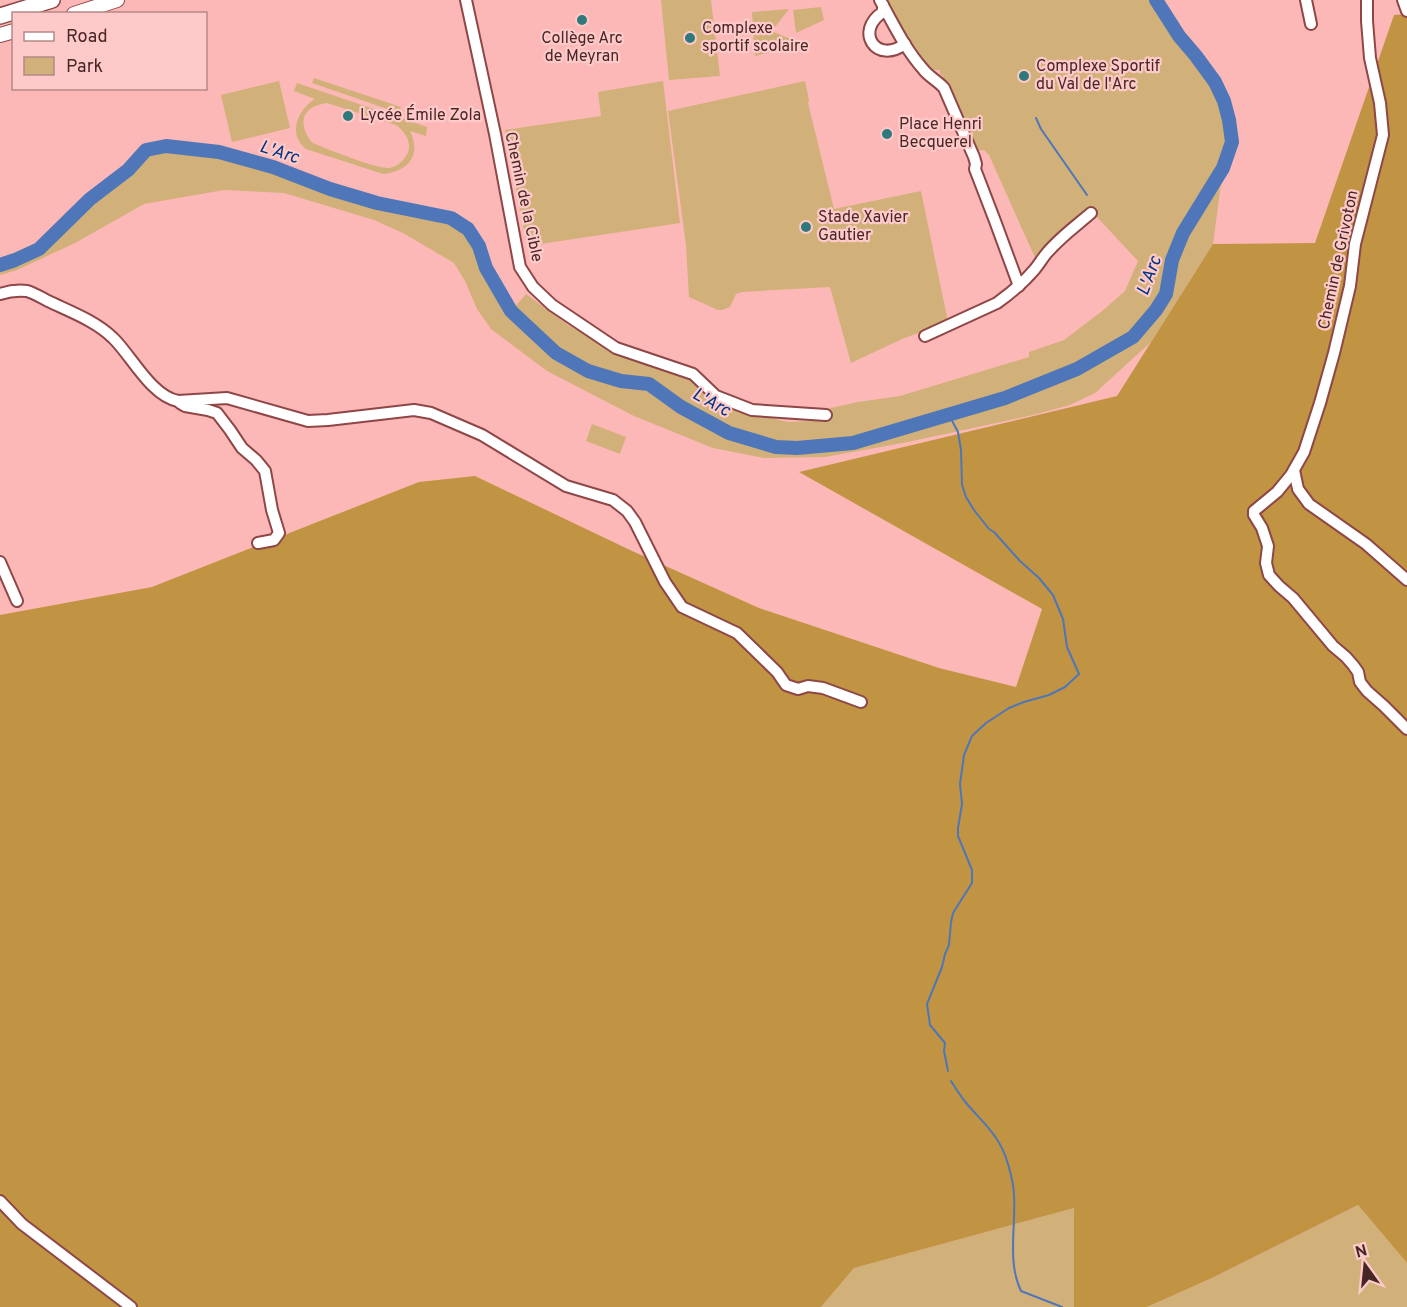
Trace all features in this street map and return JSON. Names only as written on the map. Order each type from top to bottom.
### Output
[{"type":"highway","points":[[13,12],[52,0]]},
{"type":"main road","points":[[80,12],[117,0]]},
{"type":"street","name":"Chemin de la Cible","points":[[466,0],[495,134],[520,267],[533,287],[552,306],[616,348],[693,374],[716,396],[752,410],[826,415]]},
{"type":"street","points":[[1306,0],[1311,24]]},
{"type":"street","name":"Chemin de Grivoton","points":[[1367,0],[1370,58],[1380,103],[1383,135],[1355,244],[1350,286],[1320,403],[1304,452],[1277,492],[1257,507],[1254,515],[1262,528],[1268,546],[1266,563],[1269,575],[1293,598],[1333,646],[1346,657],[1358,672],[1360,682],[1367,691],[1407,729]]},
{"type":"street","points":[[1403,0],[1407,11]]},
{"type":"street","points":[[882,3],[883,12],[877,15],[869,27],[870,40],[876,48],[884,51],[894,50],[905,44]]},
{"type":"street","points":[[882,3],[905,44],[924,71],[938,81],[947,96],[976,164],[975,169],[1018,286]]},
{"type":"street","points":[[925,336],[996,303],[1018,286],[1057,243],[1091,213]]},
{"type":"street","points":[[0,294],[9,291],[28,291],[84,318],[112,337],[135,367],[164,396],[171,399],[178,401],[227,398],[308,421],[414,410],[431,413],[482,435],[567,486],[613,500],[627,511],[635,522],[665,582],[682,607],[737,633],[777,672],[786,685],[798,689],[808,686],[823,688],[861,702]]},
{"type":"street","points":[[178,401],[185,406],[217,413],[242,448],[256,460],[264,471],[279,533],[274,540],[258,543]]},
{"type":"street","points":[[1294,470],[1298,489],[1309,504],[1366,544],[1407,580]]},
{"type":"street","points":[[0,562],[17,601]]},
{"type":"street","points":[[0,1201],[22,1224],[131,1307]]},
{"type":"green space","name":"Complexe sportif scolaire","points":[[661,0],[711,0],[720,76],[669,80]]},
{"type":"green space","points":[[884,0],[1156,0],[1179,36],[1215,82],[1224,101],[1232,142],[1223,168],[1213,244],[1151,342],[1095,393],[1070,405],[1033,415],[825,457],[764,458],[713,448],[634,416],[547,371],[491,329],[477,309],[454,263],[403,233],[374,220],[284,193],[224,190],[144,204],[75,243],[17,270],[0,275],[0,265],[39,249],[90,199],[128,170],[146,150],[166,146],[219,152],[273,167],[330,189],[384,205],[451,218],[468,229],[479,246],[486,268],[511,311],[526,294],[568,325],[612,350],[685,376],[725,407],[788,422],[828,420],[826,409],[900,396],[1029,357],[1029,352],[1064,340],[1125,291],[1138,261],[1096,216],[1092,215],[1037,262],[989,155],[984,150],[975,151],[940,70],[928,68]]},
{"type":"green space","points":[[821,7],[824,20],[796,33],[793,10]]},
{"type":"green space","points":[[789,9],[775,27],[753,26],[752,12]]},
{"type":"green space","points":[[753,30],[769,30],[793,42],[768,47],[770,52],[755,56]]},
{"type":"green space","points":[[314,78],[401,107],[399,113],[312,83]]},
{"type":"green space","points":[[279,81],[290,128],[232,142],[221,95]]},
{"type":"green space","points":[[663,81],[680,223],[527,246],[505,130],[601,116],[598,92]]},
{"type":"green space","name":"Stade Xavier Gautier","points":[[805,81],[808,103],[834,209],[921,191],[948,322],[902,339],[851,363],[830,287],[742,292],[736,294],[730,307],[722,310],[689,297],[686,245],[668,111]]},
{"type":"green space","points":[[297,83],[427,127],[426,136],[410,131],[414,148],[410,161],[399,170],[383,174],[306,149],[297,136],[297,122],[304,109],[315,99],[294,91]],"holes":[[[327,103],[396,125],[406,136],[409,149],[402,162],[389,168],[363,162],[313,143],[306,132],[304,119],[310,109]]]},
{"type":"green space","points":[[592,424],[626,437],[620,454],[586,441]]},
{"type":"green space","points":[[1358,1205],[1407,1263],[1407,1307],[1147,1307],[1212,1278]]},
{"type":"green space","points":[[1074,1208],[1074,1307],[821,1307],[854,1268]]},
{"type":"shaded area","points":[[1407,14],[1407,1263],[1358,1205],[1212,1278],[1147,1307],[1074,1307],[1074,1208],[854,1268],[821,1307],[0,1307],[0,615],[152,587],[419,482],[475,476],[759,608],[939,668],[1016,687],[1042,609],[799,472],[1117,396],[1213,244],[1315,243],[1394,15]]},
{"type":"waterway","name":"L'Arc","points":[[0,265],[39,249],[90,199],[128,170],[146,150],[166,146],[219,152],[273,167],[330,189],[377,203],[451,218],[468,229],[479,246],[486,268],[511,311],[556,353],[588,371],[621,381],[649,384],[681,407],[729,433],[776,447],[797,448],[853,443],[1005,398],[1077,369],[1133,337],[1156,310],[1166,294],[1172,260],[1183,233],[1223,168],[1232,142],[1224,101],[1215,82],[1179,36],[1156,0]]},
{"type":"waterway","points":[[1036,118],[1041,129],[1087,195]]},
{"type":"waterway","points":[[948,1071],[944,1051],[945,1043],[930,1025],[927,1004],[949,945],[953,913],[972,883],[972,870],[958,836],[962,804],[960,784],[964,755],[972,736],[986,723],[1009,708],[1049,695],[1065,687],[1079,674],[1067,647],[1063,619],[1053,595],[989,529],[966,497],[962,485],[958,432],[949,415]]},
{"type":"waterway","points":[[951,1081],[996,1138],[1005,1154],[1014,1192],[1013,1256],[1021,1291],[1062,1307]]},
{"type":"place","name":"Collège Arc de Meyran","points":[[582,20]]},
{"type":"place","name":"Complexe sportif scolaire","points":[[690,38]]},
{"type":"place","name":"Complexe Sportif du Val de l'Arc","points":[[1024,76]]},
{"type":"place","name":"Lycée Émile Zola","points":[[348,116]]},
{"type":"place","name":"Place Henri Becquerel","points":[[887,134]]},
{"type":"place","name":"Stade Xavier Gautier","points":[[806,227]]}]
